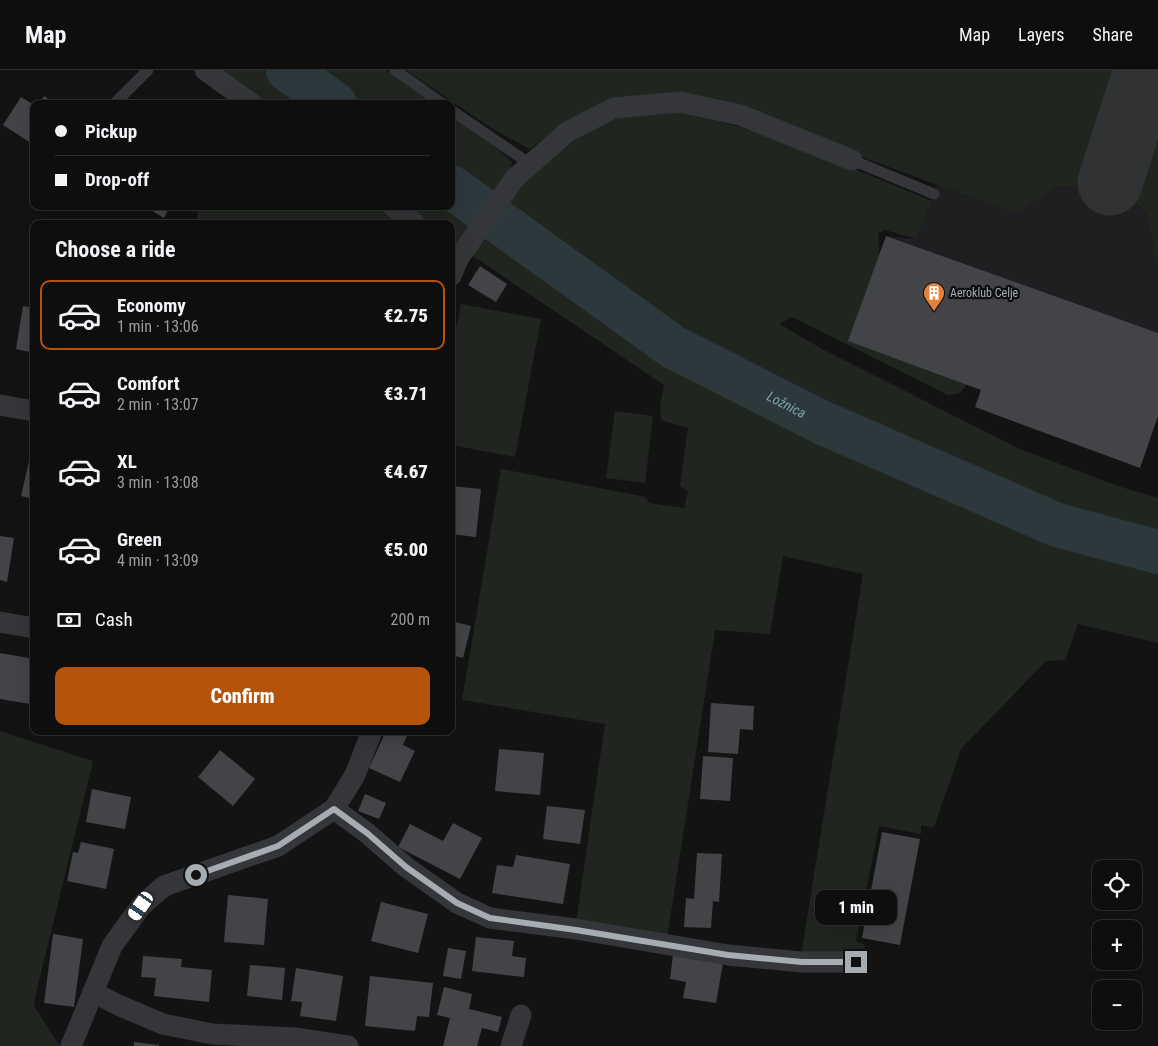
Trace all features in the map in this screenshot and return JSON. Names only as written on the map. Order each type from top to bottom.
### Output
[{"type":"street","points":[[205,70],[246,100]]},
{"type":"street","points":[[458,258],[522,171],[567,132],[614,108],[680,102],[740,115],[852,160]]},
{"type":"street","points":[[398,210],[410,220]]},
{"type":"street","points":[[0,405],[30,410]]},
{"type":"street","points":[[0,622],[30,627]]},
{"type":"street","points":[[71,1046],[112,946],[141,906],[164,886],[278,846],[334,809],[355,774],[370,735]]},
{"type":"street","points":[[334,809],[367,833],[406,867],[457,903],[490,918],[728,955],[802,962],[856,962]]},
{"type":"street","points":[[93,992],[163,1024],[212,1034],[295,1038],[348,1046]]},
{"type":"street","points":[[511,1046],[522,1015]]},
{"type":"lane","points":[[118,100],[148,70]]},
{"type":"lane","points":[[395,70],[437,100]]},
{"type":"lane","points":[[455,113],[522,171]]},
{"type":"lane","points":[[852,160],[934,194]]},
{"type":"shaded area","points":[[219,70],[266,70],[307,100],[260,100]]},
{"type":"shaded area","points":[[303,70],[386,70],[428,100],[346,100]]},
{"type":"shaded area","points":[[406,70],[1136,70],[1098,182],[1055,188],[1018,213],[1005,210],[854,154],[744,109],[612,102],[569,119],[530,149],[491,128],[455,103],[455,100],[450,100]]},
{"type":"shaded area","points":[[1158,74],[1158,266],[1147,215],[1120,185]]},
{"type":"shaded area","points":[[682,112],[740,127],[823,156],[932,201],[916,239],[885,230],[878,233],[880,261],[973,377],[960,393],[948,395],[792,317],[779,324],[822,349],[1020,449],[1118,486],[1158,498],[1158,544],[999,491],[845,424],[721,359],[502,214],[525,182],[570,140],[618,118]]},
{"type":"shaded area","points":[[455,119],[489,142],[512,162],[509,178],[492,201],[455,176]]},
{"type":"shaded area","points":[[1098,182],[1120,185],[1147,215],[1158,266],[1158,333],[886,236],[916,239],[937,185],[1018,213],[1055,188]]},
{"type":"shaded area","points":[[455,206],[479,222],[458,244],[455,242],[455,220],[423,220],[409,210],[455,210]]},
{"type":"shaded area","points":[[198,210],[386,210],[399,220],[197,220]]},
{"type":"shaded area","points":[[491,230],[680,361],[907,477],[1078,542],[1158,569],[1158,643],[1078,624],[1065,660],[1046,661],[961,749],[934,827],[921,826],[921,834],[879,826],[856,941],[865,945],[864,952],[801,955],[863,574],[783,556],[770,634],[715,630],[667,938],[576,922],[605,724],[462,700],[501,469],[646,497],[649,503],[684,508],[688,491],[680,486],[688,428],[661,420],[660,405],[664,385],[470,254]]},
{"type":"shaded area","points":[[461,304],[541,319],[515,457],[455,446],[455,333]]},
{"type":"shaded area","points":[[615,411],[653,416],[645,483],[606,478]]},
{"type":"shaded area","points":[[0,731],[93,761],[34,1006],[60,1046],[0,1046]]},
{"type":"building","points":[[44,96],[50,100],[42,100]]},
{"type":"building","points":[[21,97],[30,103],[30,142],[3,125]]},
{"type":"building","points":[[151,210],[168,210],[164,218]]},
{"type":"building","points":[[886,236],[1158,333],[1158,416],[1140,468],[975,407],[981,390],[848,341]]},
{"type":"building","points":[[480,266],[507,284],[496,302],[468,285]]},
{"type":"building","points":[[23,306],[30,307],[30,352],[16,349]]},
{"type":"building","points":[[30,457],[30,498],[21,496]]},
{"type":"building","points":[[455,486],[481,489],[476,537],[455,534]]},
{"type":"building","points":[[0,536],[14,538],[7,582],[0,580]]},
{"type":"building","points":[[455,622],[471,626],[463,658],[455,656]]},
{"type":"building","points":[[0,653],[30,658],[30,704],[0,699]]},
{"type":"building","points":[[711,703],[754,706],[753,730],[740,729],[738,754],[708,752]]},
{"type":"building","points":[[384,735],[407,735],[403,745],[415,751],[400,782],[369,768]]},
{"type":"building","points":[[499,749],[544,753],[540,795],[495,791]]},
{"type":"building","points":[[220,750],[255,779],[233,806],[198,777]]},
{"type":"building","points":[[703,756],[733,758],[730,801],[700,799]]},
{"type":"building","points":[[92,789],[131,797],[125,829],[86,822]]},
{"type":"building","points":[[365,794],[386,803],[379,819],[358,811]]},
{"type":"building","points":[[547,806],[585,810],[580,844],[543,839]]},
{"type":"building","points":[[453,823],[482,838],[460,879],[398,847],[410,824],[443,841]]},
{"type":"building","points":[[882,832],[920,839],[900,945],[862,938]]},
{"type":"building","points":[[81,842],[114,849],[106,889],[67,881],[73,852],[78,853]]},
{"type":"building","points":[[697,853],[722,854],[719,902],[713,901],[711,928],[684,927],[686,898],[694,899]]},
{"type":"building","points":[[516,855],[570,864],[563,904],[492,893],[497,865],[513,867]]},
{"type":"building","points":[[228,895],[268,899],[264,945],[224,942]]},
{"type":"building","points":[[381,902],[428,914],[418,953],[371,941]]},
{"type":"building","points":[[53,934],[83,939],[74,1007],[44,1003]]},
{"type":"building","points":[[476,937],[514,941],[512,956],[526,958],[524,977],[472,971]]},
{"type":"building","points":[[448,948],[466,951],[461,979],[443,976]]},
{"type":"building","points":[[673,955],[723,963],[716,1003],[683,998],[686,982],[670,979]]},
{"type":"building","points":[[143,956],[182,959],[181,967],[212,970],[209,1002],[154,996],[156,978],[141,977]]},
{"type":"building","points":[[250,965],[285,968],[282,1000],[247,996]]},
{"type":"building","points":[[296,968],[343,976],[336,1021],[300,1016],[302,1002],[291,1001]]},
{"type":"building","points":[[370,976],[433,983],[429,1017],[417,1016],[415,1031],[365,1026]]},
{"type":"building","points":[[444,987],[472,994],[469,1009],[502,1017],[498,1032],[482,1028],[477,1046],[443,1046],[450,1018],[437,1015]]},
{"type":"building","points":[[134,1042],[159,1045],[159,1046],[134,1046]]},
{"type":"waterway","name":"Ložnica","points":[[288,70],[329,100]]},
{"type":"waterway","name":"Ložnica","points":[[455,190],[673,347],[821,422],[1057,525],[1158,552]]},
{"type":"taxiway","points":[[1110,183],[1146,70]]},
{"type":"place","name":"Aeroklub Celje","points":[[934,312]]},
{"type":"route","points":[[196,875],[278,846],[334,809],[367,833],[406,867],[457,903],[490,918],[728,955],[802,962],[856,962]]}]
